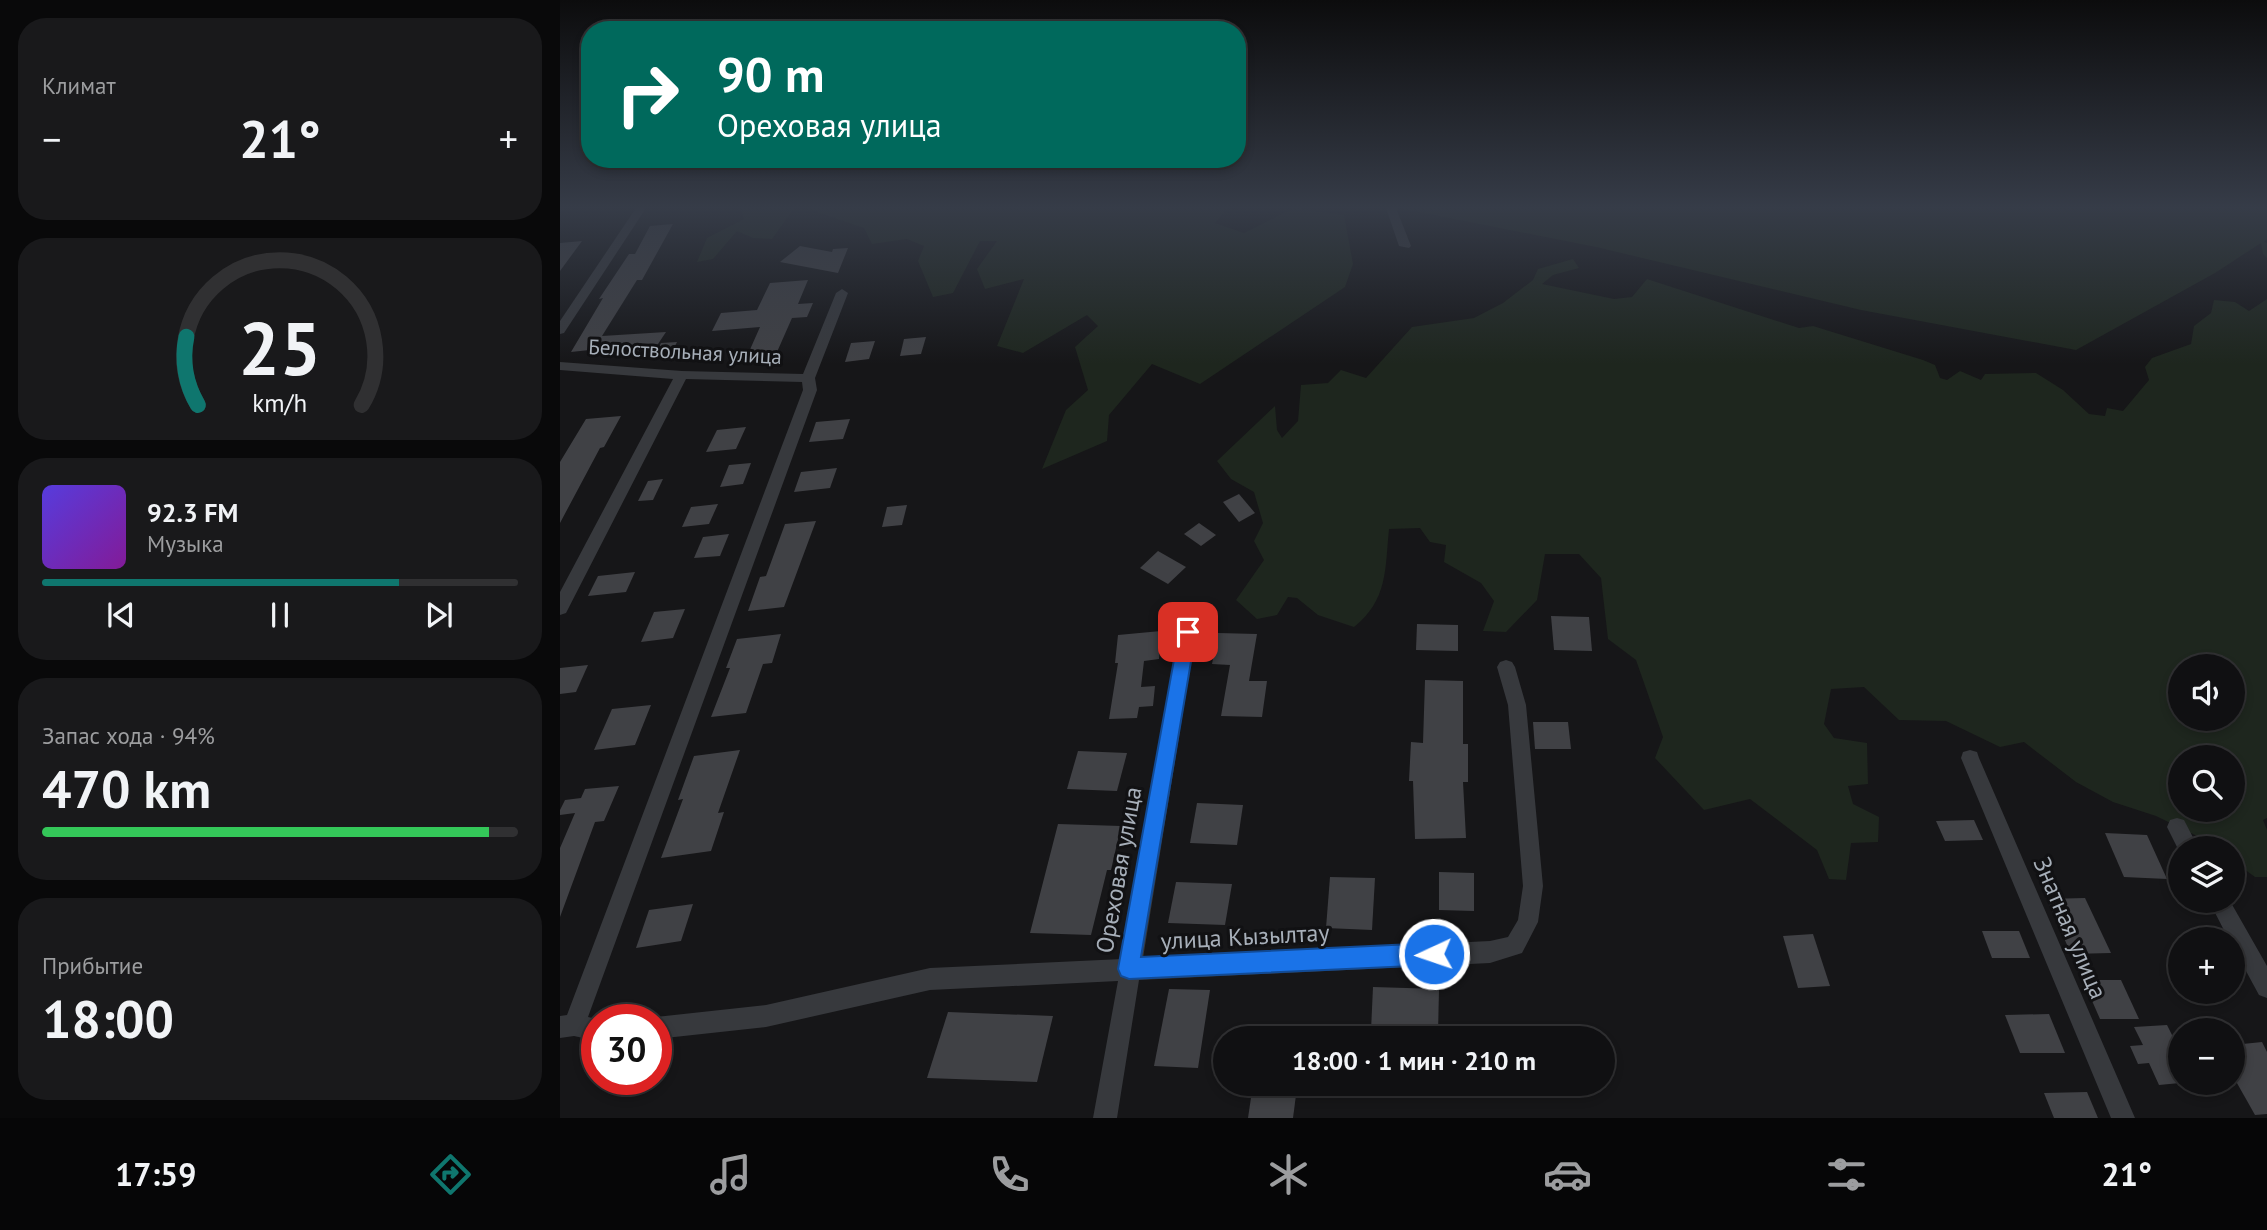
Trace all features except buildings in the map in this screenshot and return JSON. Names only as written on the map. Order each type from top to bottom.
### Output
[{"type":"street","points":[[560,330],[606,260]]},
{"type":"street","points":[[567,1026],[810,390],[808,379],[842,293]]},
{"type":"street","name":"Белоствольная улица","points":[[560,366],[681,375],[808,379]]},
{"type":"street","points":[[560,608],[681,375]]},
{"type":"street","name":"Ореховая улица","points":[[1105,1118],[1188,632]]},
{"type":"street","name":"улица Кызылтау","points":[[672,1026],[766,1016],[930,979],[1490,951],[1515,946],[1528,922],[1533,886],[1517,705],[1506,667]]},
{"type":"street","name":"Знатная улица","points":[[1970,758],[2123,1118]]},
{"type":"street","points":[[2177,827],[2182,836]]},
{"type":"street","points":[[2226,913],[2267,987]]},
{"type":"shaded area","points":[[970,260],[953,293],[933,297],[918,261]]},
{"type":"shaded area","points":[[983,260],[1352,260],[1353,264],[1345,287],[1200,384],[1152,364],[1109,415],[1107,441],[1042,469],[1066,410],[1088,390],[1075,347],[1098,326],[1087,315],[1023,353],[997,346],[1024,279],[985,289],[977,269]]},
{"type":"shaded area","points":[[1574,260],[1579,268],[1553,275],[1542,284],[1614,299],[1632,297],[1647,279],[1799,328],[1813,326],[1923,360],[1935,365],[1940,378],[1947,380],[1960,371],[1981,380],[1985,374],[2036,373],[2063,390],[2089,414],[2105,416],[2107,408],[2123,411],[2149,380],[2145,367],[2152,358],[2191,344],[2194,326],[2211,313],[2214,300],[2235,302],[2249,311],[2267,299],[2267,818],[2263,820],[2267,830],[2267,877],[2255,877],[2245,870],[2245,836],[2196,836],[2168,822],[2245,822],[2245,745],[2168,745],[2168,822],[2113,802],[2076,782],[2024,742],[2000,747],[1946,721],[1899,720],[1864,687],[1831,689],[1824,724],[1834,738],[1867,743],[1868,784],[1848,786],[1853,804],[1879,817],[1878,842],[1851,843],[1846,880],[1829,879],[1817,850],[1750,799],[1704,810],[1655,758],[1663,737],[1636,660],[1608,639],[1601,578],[1579,554],[1545,554],[1537,600],[1506,632],[1483,631],[1494,601],[1481,583],[1444,562],[1446,545],[1430,542],[1420,528],[1389,529],[1385,570],[1379,595],[1365,617],[1354,627],[1318,615],[1297,598],[1288,597],[1277,615],[1257,619],[1236,600],[1264,560],[1254,541],[1263,523],[1254,492],[1231,479],[1217,461],[1275,406],[1277,430],[1282,438],[1298,421],[1301,385],[1328,383],[1341,370],[1366,378],[1412,327],[1474,318],[1503,303],[1533,280],[1538,269]]},
{"type":"shaded area","points":[[1651,260],[2235,260],[2076,350],[1861,310]]},
{"type":"route","points":[[1188,632],[1129,969],[1434,954]]}]
